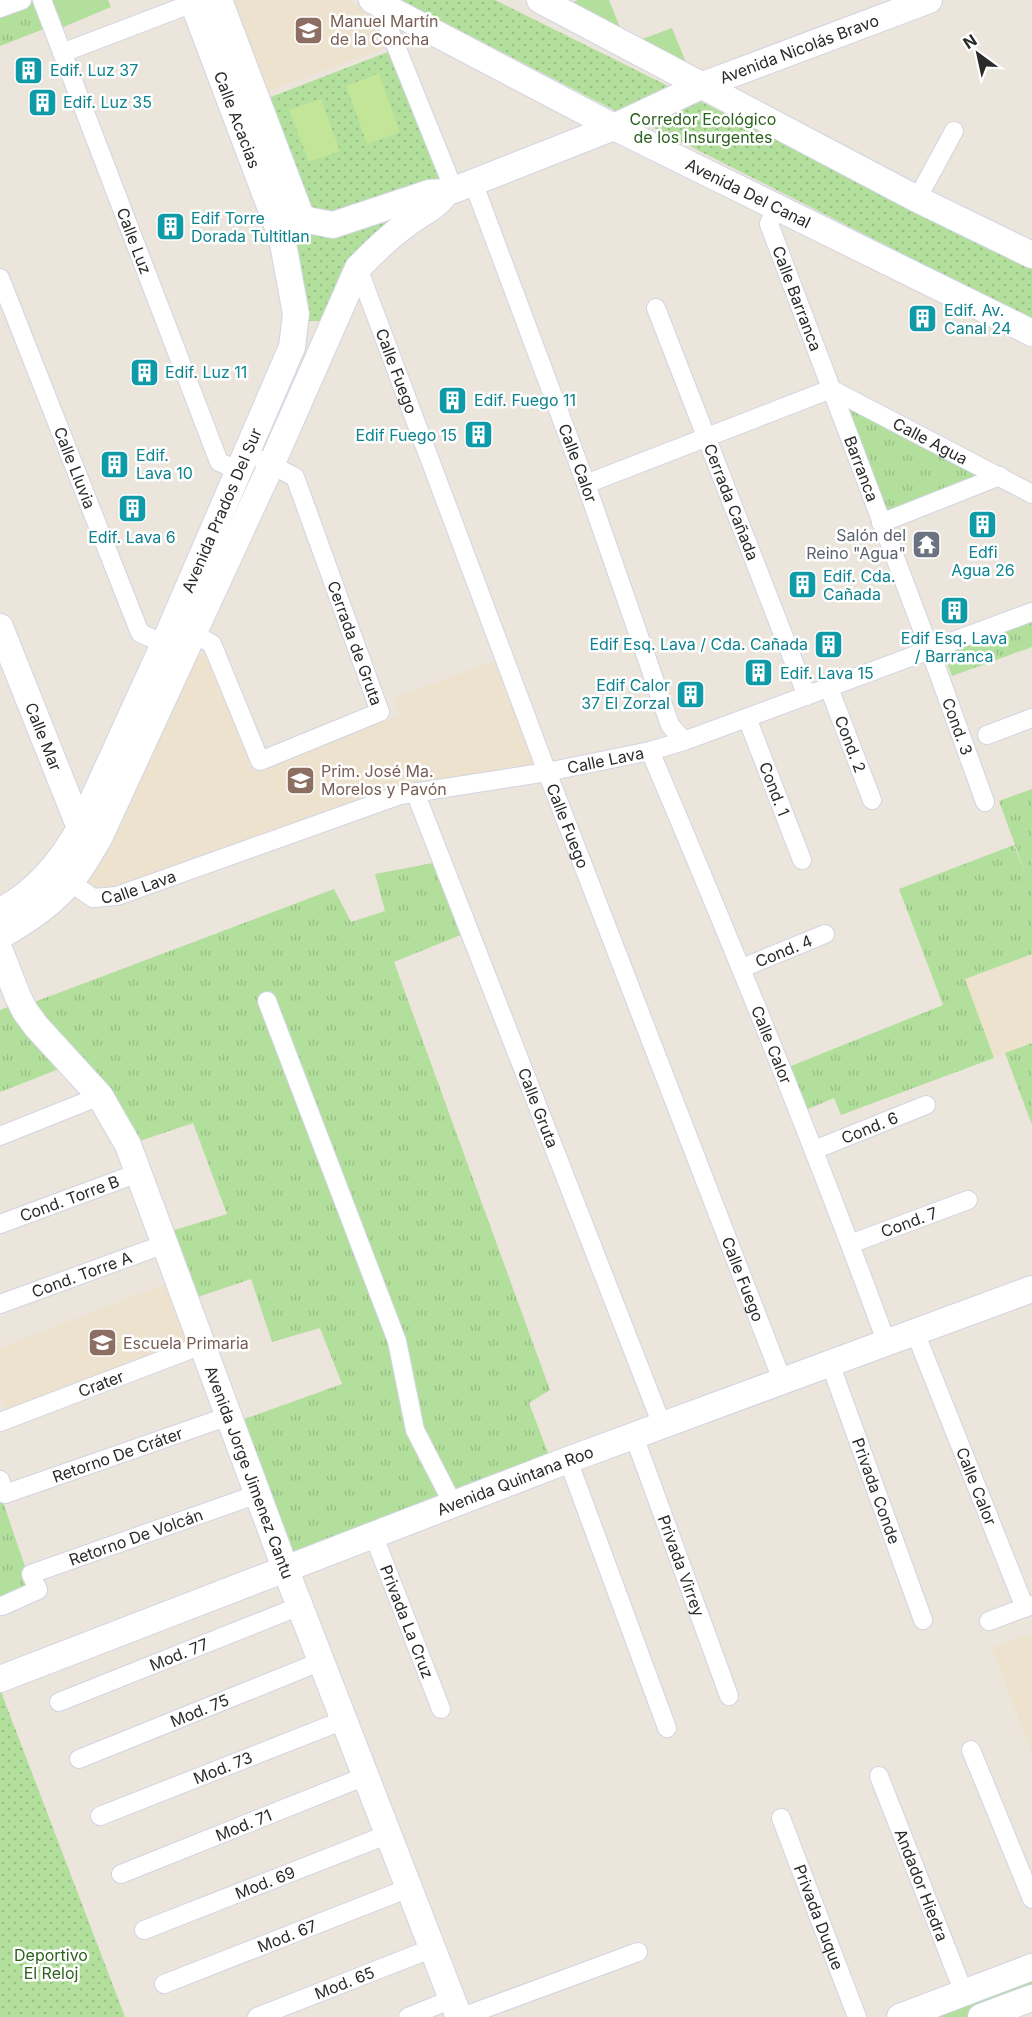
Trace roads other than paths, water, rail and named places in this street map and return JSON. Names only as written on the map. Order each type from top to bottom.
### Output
[{"type":"main road","name":"Calle Acacias","points":[[219,0],[302,219]]},
{"type":"main road","points":[[540,0],[917,200],[1032,255]]},
{"type":"main road","name":"Avenida Nicolás Bravo","points":[[703,85],[929,0]]},
{"type":"main road","name":"Calle Acacias","points":[[192,1],[282,238]]},
{"type":"main road","name":"Avenida Del Canal","points":[[376,1],[614,127],[1032,333]]},
{"type":"main road","name":"Avenida Prados Del Sur","points":[[302,219],[333,225],[429,193],[458,188],[614,127],[703,85]]},
{"type":"main road","name":"Avenida Prados Del Sur","points":[[177,633],[272,464],[358,268],[381,243],[458,188]]},
{"type":"main road","points":[[282,238],[302,219]]},
{"type":"main road","name":"Avenida Prados Del Sur","points":[[0,936],[20,924],[70,882],[89,833],[177,633],[292,348],[296,314],[282,238]]},
{"type":"main road","points":[[292,348],[319,357]]},
{"type":"main road","name":"Calle Mar","points":[[0,627],[89,833]]},
{"type":"main road","name":"Avenida Prados Del Sur","points":[[0,911],[41,882],[66,853],[89,833]]},
{"type":"main road","name":"Avenida Jorge Jimenez Cantu","points":[[0,951],[25,1011],[100,1096],[121,1131],[285,1568],[458,2011]]},
{"type":"main road","name":"Avenida Quintana Roo","points":[[0,1678],[373,1534],[886,1341],[1030,1296]]},
{"type":"main road","points":[[900,2017],[1032,1967]]},
{"type":"main road","points":[[981,2017],[1032,1998]]},
{"type":"street","points":[[0,8],[22,0]]},
{"type":"street","name":"Calle Luz","points":[[42,0],[219,462],[244,463]]},
{"type":"street","points":[[62,53],[192,1]]},
{"type":"street","name":"Calle Calor","points":[[376,1],[586,484],[670,725],[684,741]]},
{"type":"street","points":[[917,200],[954,131]]},
{"type":"street","name":"Calle Barranca","points":[[776,207],[769,224],[831,389]]},
{"type":"street","name":"Calle Fuego","points":[[358,268],[547,772],[782,1380]]},
{"type":"street","name":"Calle Lluvia","points":[[0,278],[140,633],[177,633]]},
{"type":"street","name":"Cerrada Cañada","points":[[656,308],[807,696]]},
{"type":"street","points":[[586,484],[831,389]]},
{"type":"street","name":"Calle Agua","points":[[831,389],[1032,494]]},
{"type":"street","name":"Barranca","points":[[831,389],[930,650]]},
{"type":"street","name":"Cerrada de Gruta","points":[[177,633],[212,644],[260,761],[380,712],[295,477],[272,464],[244,463]]},
{"type":"street","points":[[881,523],[1000,476]]},
{"type":"street","name":"Calle Lava","points":[[70,882],[93,898],[117,896],[400,795],[547,772],[650,751],[684,741],[1032,612]]},
{"type":"street","name":"Cond. 3","points":[[930,650],[985,802]]},
{"type":"street","name":"Cond. 2","points":[[829,688],[872,800]]},
{"type":"street","name":"Cond. 1","points":[[747,718],[802,860]]},
{"type":"street","points":[[987,735],[1032,718]]},
{"type":"street","name":"Calle Calor","points":[[650,751],[742,968],[814,1149],[886,1341]]},
{"type":"street","name":"Calle Gruta","points":[[415,792],[662,1425]]},
{"type":"street","name":"Cond. 4","points":[[742,968],[825,934]]},
{"type":"street","points":[[267,1001],[397,1341],[414,1430],[453,1504]]},
{"type":"street","points":[[0,1136],[100,1096]]},
{"type":"street","name":"Cond. 6","points":[[814,1149],[926,1105]]},
{"type":"street","name":"Cond. Torre B","points":[[0,1224],[138,1173]]},
{"type":"street","name":"Cond. 7","points":[[850,1244],[968,1200]]},
{"type":"street","name":"Cond. Torre A","points":[[0,1304],[165,1244]]},
{"type":"street","name":"Calle Calor","points":[[915,1332],[1029,1607]]},
{"type":"street","name":"Crater","points":[[0,1422],[202,1345]]},
{"type":"street","name":"Privada Conde","points":[[830,1363],[923,1620]]},
{"type":"street","name":"Retorno De Cráter","points":[[3,1487],[229,1416]]},
{"type":"street","name":"Privada Virrey","points":[[634,1436],[729,1696]]},
{"type":"street","points":[[568,1460],[668,1728]]},
{"type":"street","name":"Retorno De Volcán","points":[[2,1606],[38,1590],[31,1574],[258,1494]]},
{"type":"street","name":"Privada La Cruz","points":[[373,1534],[441,1709]]},
{"type":"street","name":"Mod. 77","points":[[59,1702],[300,1606]]},
{"type":"street","points":[[989,1621],[1029,1607]]},
{"type":"street","name":"Mod. 75","points":[[79,1759],[322,1661]]},
{"type":"street","name":"Mod. 73","points":[[100,1816],[344,1720]]},
{"type":"street","points":[[971,1750],[1032,1899]]},
{"type":"street","name":"Mod. 71","points":[[121,1874],[366,1776]]},
{"type":"street","name":"Andador Hiedra","points":[[879,1776],[964,1993]]},
{"type":"street","name":"Privada Duque","points":[[781,1818],[857,2017]]},
{"type":"street","name":"Mod. 69","points":[[144,1930],[388,1834]]},
{"type":"street","name":"Mod. 67","points":[[164,1984],[410,1888]]},
{"type":"street","name":"Mod. 65","points":[[257,2017],[433,1948]]},
{"type":"street","points":[[408,2017],[458,2011],[638,1952]]},
{"type":"place","name":"Manuel Martín de la Concha","points":[[309,30]]},
{"type":"place","name":"Edif. Luz 37","points":[[29,70]]},
{"type":"place","name":"Edif. Luz 35","points":[[42,102]]},
{"type":"place","name":"Edif Torre Dorada Tultitlan","points":[[170,227]]},
{"type":"place","name":"Edif. Av. Canal 24","points":[[923,319]]},
{"type":"place","name":"Edif. Luz 11","points":[[144,372]]},
{"type":"place","name":"Edif. Fuego 11","points":[[453,400]]},
{"type":"place","name":"Edif Fuego 15","points":[[478,435]]},
{"type":"place","name":"Edif. Lava 10","points":[[115,464]]},
{"type":"place","name":"Edif. Lava 6","points":[[132,509]]},
{"type":"place","name":"Edfi Agua 26","points":[[983,524]]},
{"type":"place","name":"Salón del Reino \"Agua\"","points":[[927,544]]},
{"type":"place","name":"Edif. Cda. Cañada","points":[[802,585]]},
{"type":"place","name":"Edif Esq. Lava / Barranca","points":[[954,610]]},
{"type":"place","name":"Edif Esq. Lava / Cda. Cañada","points":[[829,644]]},
{"type":"place","name":"Edif. Lava 15","points":[[759,673]]},
{"type":"place","name":"Edif Calor 37 El Zorzal","points":[[691,694]]},
{"type":"place","name":"Prim. José Ma. Morelos y Pavón","points":[[300,780]]},
{"type":"place","name":"Escuela Primaria","points":[[102,1343]]},
{"type":"park label","name":"Corredor Ecológico de los Insurgentes","points":[[703,128]]},
{"type":"park label","name":"Deportivo El Reloj","points":[[51,1964]]}]
